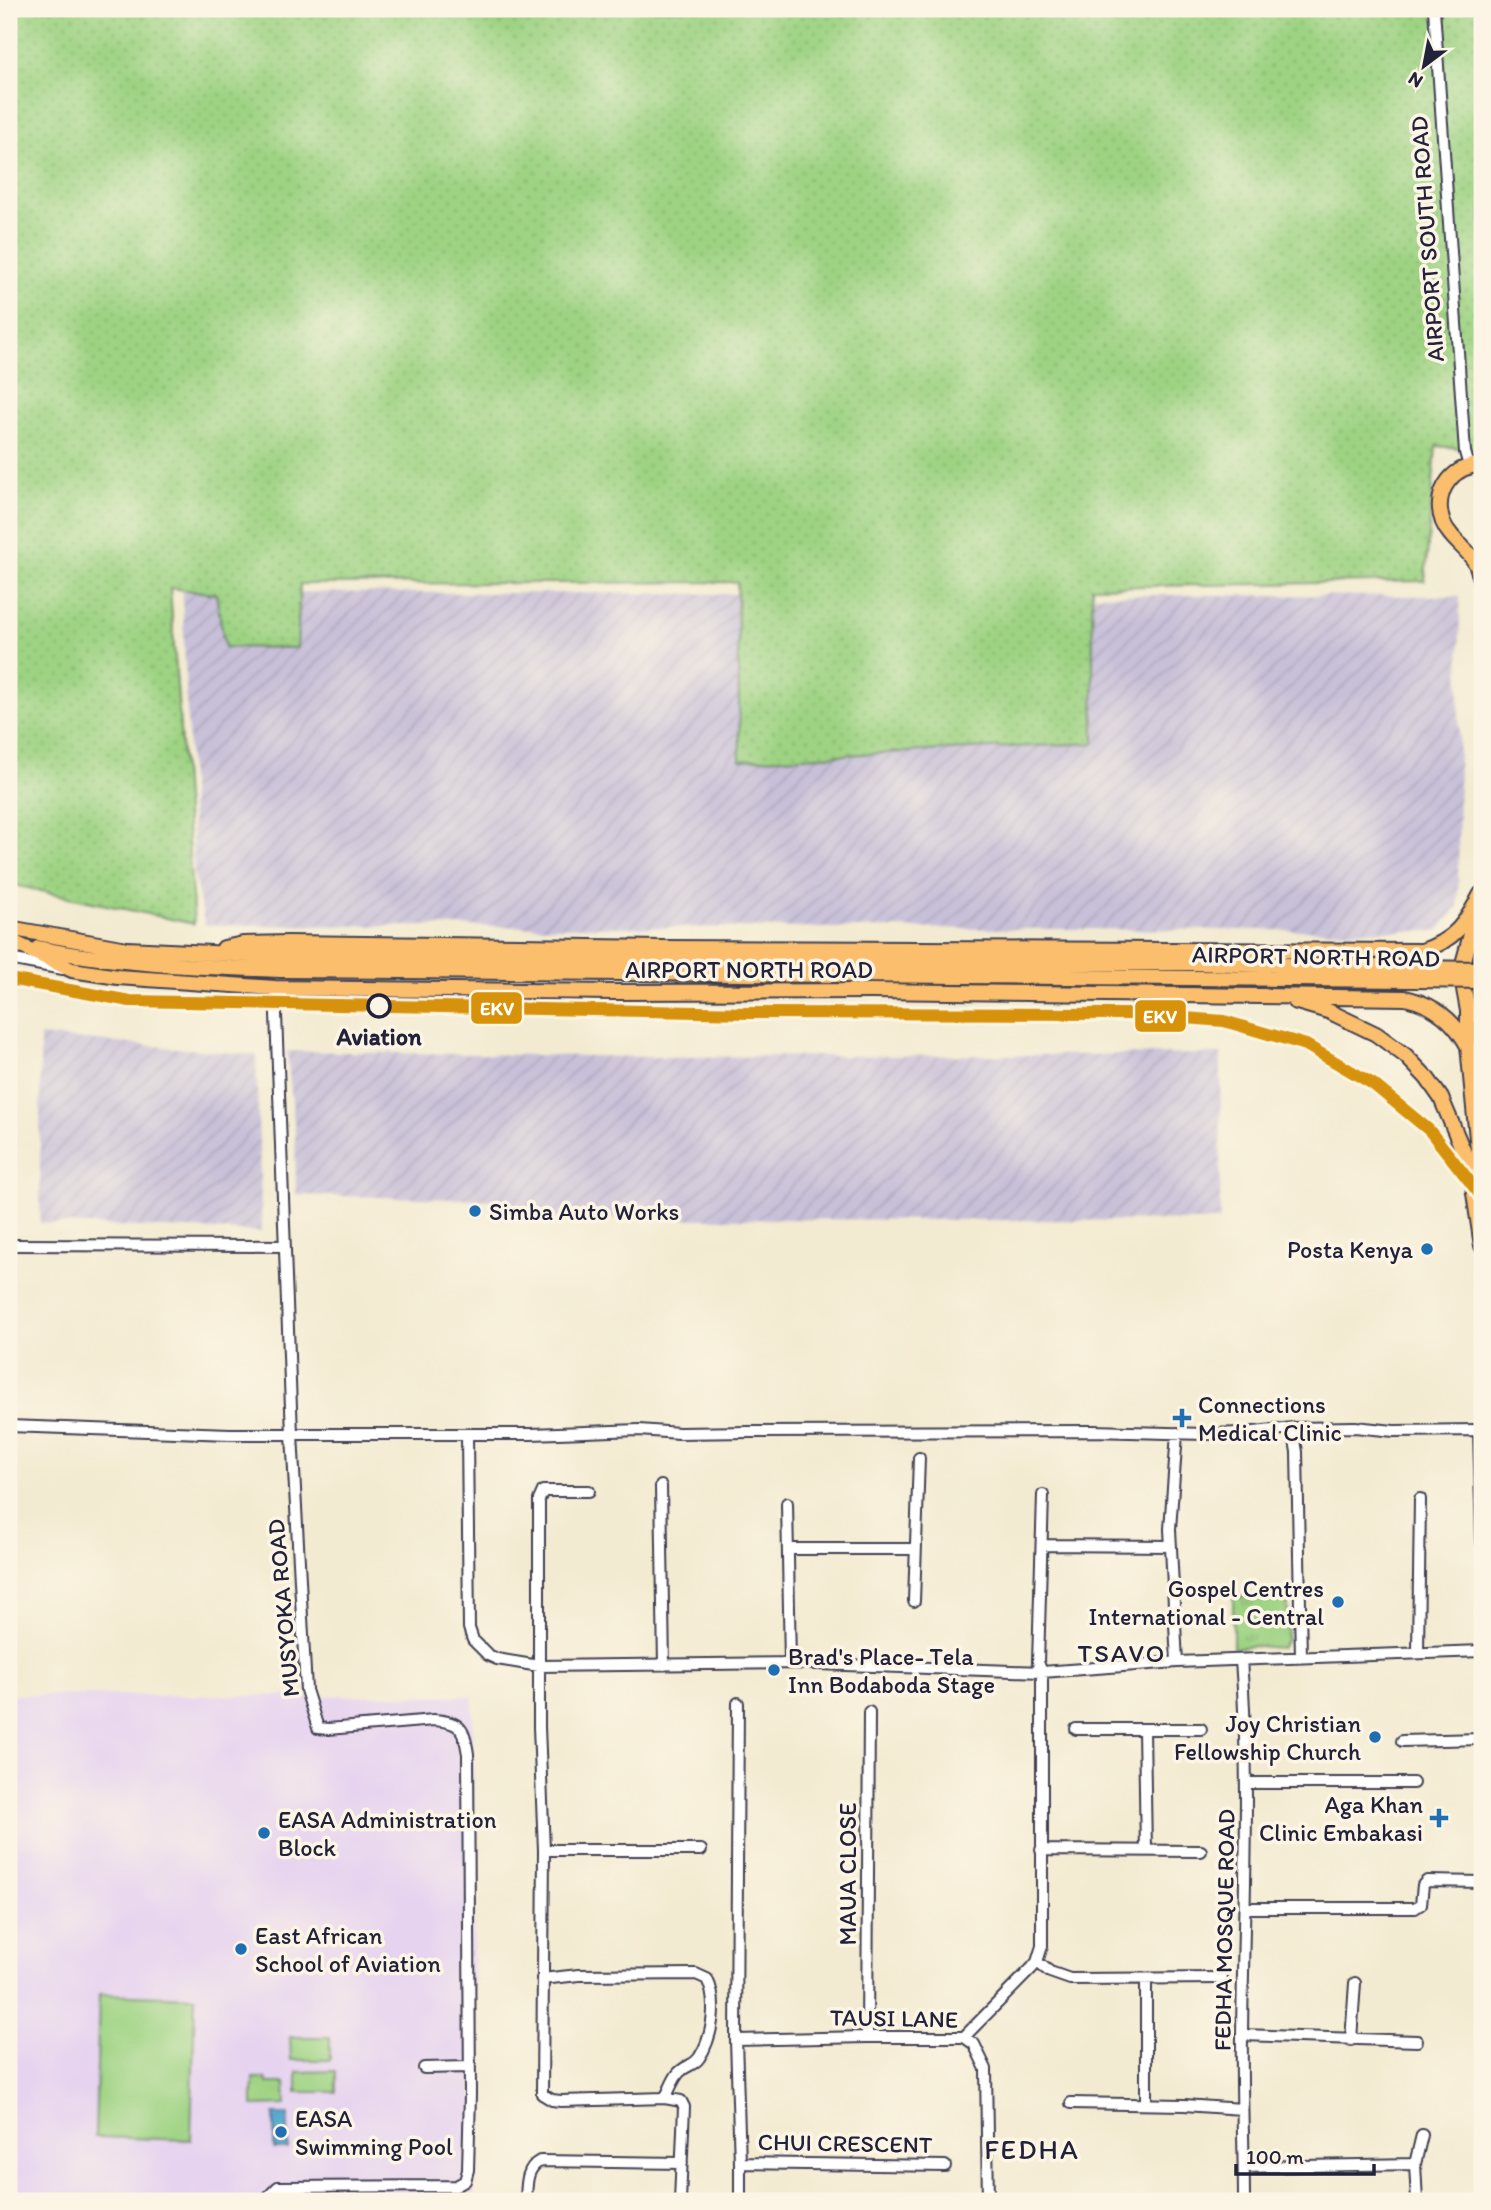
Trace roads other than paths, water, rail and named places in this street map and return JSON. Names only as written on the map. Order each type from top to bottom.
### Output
[{"type":"main road","name":"AIRPORT SOUTH ROAD","points":[[1478,465],[1455,473],[1448,480],[1440,498],[1440,509],[1449,534],[1475,563],[1482,591]]},
{"type":"main road","name":"AIRPORT NORTH ROAD","points":[[211,954],[226,947],[243,944],[288,943],[663,948],[1422,951],[1448,939],[1457,931],[1471,914],[1482,893]]},
{"type":"main road","points":[[1482,893],[1464,960],[1468,1046],[1482,1173]]},
{"type":"main road","name":"AIRPORT NORTH ROAD","points":[[9,928],[127,949],[211,954],[936,963],[1482,981]]},
{"type":"main road","name":"AIRPORT NORTH ROAD","points":[[13,943],[72,970],[118,977],[275,988],[1375,997],[1417,1000],[1433,1007],[1448,1018],[1468,1046]]},
{"type":"main road","name":"AIRPORT NORTH ROAD","points":[[13,943],[172,966],[284,970],[1005,976],[1193,970],[1482,969]]},
{"type":"main road","points":[[872,991],[907,986],[958,984],[1005,976]]},
{"type":"main road","points":[[1272,996],[1328,1011],[1376,1034],[1406,1056],[1427,1078],[1441,1098],[1470,1167],[1482,1245]]},
{"type":"street","name":"AIRPORT SOUTH ROAD","points":[[1434,9],[1465,452],[1478,465]]},
{"type":"street","points":[[9,959],[72,970]]},
{"type":"street","points":[[275,988],[292,1434]]},
{"type":"street","points":[[9,1245],[284,1246]]},
{"type":"street","points":[[9,1426],[230,1434],[531,1434],[639,1430],[709,1434],[1079,1431],[1245,1433],[1293,1428],[1355,1427],[1394,1431],[1479,1430],[1482,1542]]},
{"type":"street","points":[[1293,1428],[1297,1452],[1301,1657]]},
{"type":"street","points":[[1177,1433],[1170,1511],[1177,1662]]},
{"type":"street","name":"MUSYOKA ROAD","points":[[269,2201],[278,2187],[456,2186],[465,2180],[468,2171],[468,1754],[464,1734],[457,1724],[434,1720],[318,1728],[306,1690],[292,1434]]},
{"type":"street","points":[[467,1434],[469,1628],[473,1640],[488,1655],[497,1659],[539,1666],[790,1663],[1042,1672],[1177,1662],[1482,1651]]},
{"type":"street","points":[[914,1601],[919,1458]]},
{"type":"street","points":[[661,1486],[664,1665]]},
{"type":"street","points":[[589,1491],[547,1491],[541,1494],[539,1517],[539,1727],[544,1850],[542,2094],[546,2098],[561,2101],[665,2098],[681,2101],[684,2108],[680,2201]]},
{"type":"street","points":[[964,2037],[1037,1962],[1042,1946],[1042,1672],[1038,1662],[1038,1650],[1043,1495]]},
{"type":"street","points":[[1418,1652],[1420,1499]]},
{"type":"street","points":[[787,1503],[790,1663]]},
{"type":"street","points":[[1042,1545],[1171,1546]]},
{"type":"street","points":[[789,1549],[916,1549]]},
{"type":"street","name":"FEDHA MOSQUE ROAD","points":[[1241,1660],[1247,1783],[1242,2035],[1244,2201]]},
{"type":"street","points":[[738,1703],[736,2040],[740,2162]]},
{"type":"street","name":"MAUA CLOSE","points":[[867,2037],[869,1713]]},
{"type":"street","points":[[1076,1729],[1201,1729]]},
{"type":"street","points":[[1144,1729],[1146,1851]]},
{"type":"street","points":[[1402,1741],[1482,1739]]},
{"type":"street","points":[[1247,1783],[1412,1783]]},
{"type":"street","points":[[544,1850],[701,1850]]},
{"type":"street","points":[[1041,1850],[1201,1850]]},
{"type":"street","points":[[1245,1908],[1415,1908],[1421,1903],[1423,1885],[1427,1881],[1482,1882]]},
{"type":"street","points":[[1037,1962],[1049,1972],[1070,1979],[1222,1979]]},
{"type":"street","points":[[542,1979],[579,1975],[696,1974],[707,1979],[713,1992],[710,2030],[698,2060],[681,2070],[665,2098]]},
{"type":"street","points":[[1146,1979],[1146,2104]]},
{"type":"street","points":[[1351,2040],[1354,1983]]},
{"type":"street","points":[[1242,2035],[1418,2041]]},
{"type":"street","name":"TAUSI LANE","points":[[736,2040],[964,2037],[974,2044],[986,2070],[988,2201]]},
{"type":"street","points":[[424,2068],[470,2067]]},
{"type":"street","points":[[1071,2103],[1242,2109]]},
{"type":"street","points":[[1417,2201],[1415,2164],[1422,2135]]},
{"type":"street","points":[[526,2201],[530,2171],[533,2165],[540,2161],[682,2163]]},
{"type":"street","name":"CHUI CRESCENT","points":[[740,2201],[740,2162],[945,2166]]},
{"type":"street","points":[[1244,2167],[1415,2164]]},
{"type":"water","name":"EASA Swimming Pool","points":[[274,2114],[288,2114],[288,2149],[274,2149]]},
{"type":"place","name":"Aviation","points":[[379,1006]]},
{"type":"place","name":"Simba Auto Works","points":[[475,1211]]},
{"type":"place","name":"Posta Kenya","points":[[1427,1249]]},
{"type":"place","name":"Connections Medical Clinic","points":[[1182,1418]]},
{"type":"place","name":"Gospel Centres International - Central","points":[[1338,1602]]},
{"type":"place","name":"Brad's Place- Tela Inn Bodaboda Stage","points":[[774,1670]]},
{"type":"place","name":"Joy Christian Fellowship Church","points":[[1375,1737]]},
{"type":"place","name":"Aga Khan Clinic Embakasi","points":[[1439,1818]]},
{"type":"place","name":"EASA Administration Block","points":[[264,1833]]},
{"type":"place","name":"East African School of Aviation","points":[[241,1949]]},
{"type":"place","name":"EASA Swimming Pool","points":[[281,2132]]},
{"type":"district","name":"TSAVO","points":[[1122,1653]]},
{"type":"district","name":"FEDHA","points":[[1032,2149]]}]
